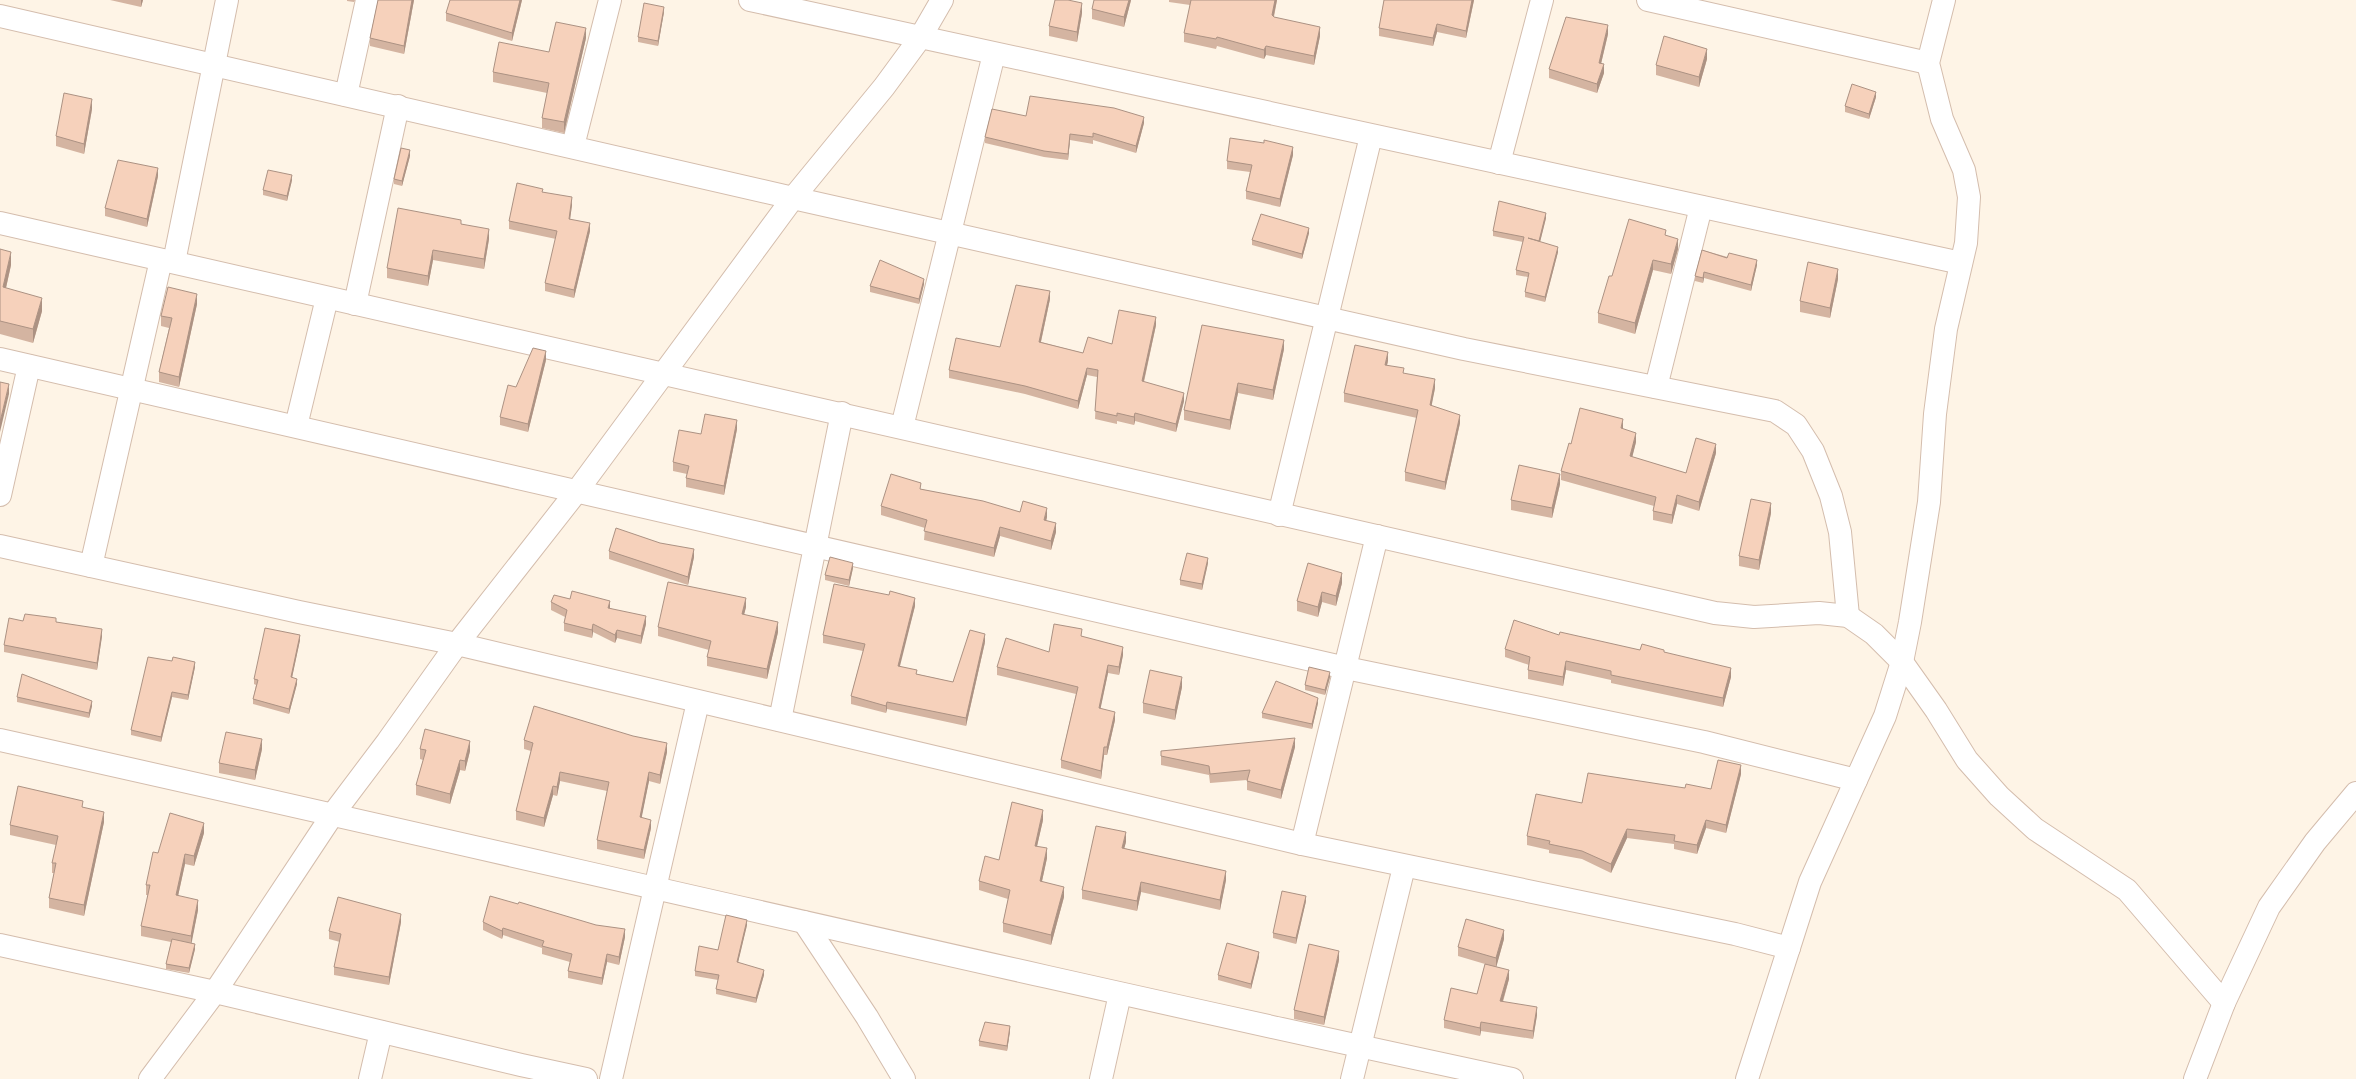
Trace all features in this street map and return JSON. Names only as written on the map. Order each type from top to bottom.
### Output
[{"type":"street","points":[[91,566],[132,390],[168,261],[214,65],[227,0]]},
{"type":"street","points":[[346,95],[367,0]]},
{"type":"street","points":[[573,146],[610,0]]},
{"type":"street","points":[[750,0],[1961,264]]},
{"type":"street","points":[[150,1079],[214,992],[333,814],[388,741],[457,644],[577,491],[793,198],[884,87],[920,38],[942,0]]},
{"type":"street","points":[[1499,163],[1542,0]]},
{"type":"street","points":[[1648,0],[1928,63]]},
{"type":"street","points":[[1747,1079],[1810,882],[1885,716],[1902,662],[1929,502],[1935,414],[1946,329],[1966,243],[1969,197],[1964,170],[1942,119],[1928,63],[1944,0]]},
{"type":"street","points":[[0,16],[573,146],[793,198],[950,232],[1464,349],[1775,411],[1796,425],[1813,451],[1831,496],[1840,532],[1848,616]]},
{"type":"street","points":[[902,427],[994,54]]},
{"type":"street","points":[[355,304],[398,106]]},
{"type":"street","points":[[1279,515],[1371,136]]},
{"type":"street","points":[[1656,387],[1702,208]]},
{"type":"street","points":[[0,223],[1715,613],[1754,617],[1819,613],[1848,616],[1874,634],[1902,662],[1936,710],[1967,760],[1999,796],[2035,829],[2128,890],[2224,1003]]},
{"type":"street","points":[[296,426],[327,298]]},
{"type":"street","points":[[0,359],[1346,668],[1704,742],[1856,780]]},
{"type":"street","points":[[0,495],[29,366]]},
{"type":"street","points":[[780,720],[842,414]]},
{"type":"street","points":[[1302,844],[1377,536]]},
{"type":"street","points":[[0,546],[299,612],[457,644],[698,702],[780,720],[1073,792],[1404,867],[1735,934],[1788,948]]},
{"type":"street","points":[[611,1079],[698,702]]},
{"type":"street","points":[[0,740],[333,814],[655,889],[1120,994],[1512,1079]]},
{"type":"street","points":[[2195,1079],[2224,1003],[2269,908],[2315,842],[2356,793]]},
{"type":"street","points":[[1352,1079],[1404,867]]},
{"type":"street","points":[[804,922],[867,1017],[904,1079]]},
{"type":"street","points":[[0,944],[214,992],[381,1032],[520,1072],[586,1079]]},
{"type":"street","points":[[1101,1079],[1120,994]]},
{"type":"street","points":[[370,1079],[381,1032]]},
{"type":"building","points":[[378,0],[412,0],[404,46],[370,38]]},
{"type":"building","points":[[450,0],[520,0],[512,33],[446,13]]},
{"type":"building","points":[[1055,0],[1068,0],[1082,3],[1077,32],[1049,26]]},
{"type":"building","points":[[1094,0],[1129,0],[1124,17],[1092,9]]},
{"type":"building","points":[[1191,0],[1275,0],[1272,15],[1274,17],[1320,27],[1314,56],[1266,46],[1264,50],[1217,37],[1216,39],[1184,33]]},
{"type":"building","points":[[1384,0],[1472,0],[1466,31],[1437,24],[1433,38],[1379,28]]},
{"type":"building","points":[[644,3],[664,7],[658,41],[638,37]]},
{"type":"building","points":[[1566,17],[1608,25],[1599,63],[1604,64],[1597,84],[1549,69]]},
{"type":"building","points":[[556,22],[586,28],[564,122],[542,118],[549,83],[493,72],[499,42],[549,52]]},
{"type":"building","points":[[1664,36],[1707,49],[1699,77],[1656,65]]},
{"type":"building","points":[[1852,84],[1876,92],[1869,114],[1845,106]]},
{"type":"building","points":[[64,93],[92,99],[84,144],[56,136]]},
{"type":"building","points":[[1030,96],[1114,108],[1144,117],[1136,146],[1093,133],[1093,137],[1070,134],[1068,154],[1044,151],[985,137],[992,109],[1026,116]]},
{"type":"building","points":[[1230,138],[1264,143],[1264,140],[1293,147],[1280,199],[1246,191],[1252,165],[1227,161]]},
{"type":"building","points":[[401,148],[410,150],[402,181],[394,179]]},
{"type":"building","points":[[118,160],[158,168],[147,219],[105,208]]},
{"type":"building","points":[[268,170],[292,175],[287,196],[263,190]]},
{"type":"building","points":[[517,183],[543,189],[542,192],[572,197],[569,219],[590,223],[574,290],[545,283],[557,231],[509,221]]},
{"type":"building","points":[[1499,201],[1546,213],[1539,241],[1528,238],[1558,247],[1545,297],[1525,292],[1529,273],[1516,270],[1524,237],[1493,231]]},
{"type":"building","points":[[398,208],[461,220],[461,224],[489,229],[484,259],[433,250],[428,276],[387,268]]},
{"type":"building","points":[[1261,214],[1309,228],[1302,254],[1252,240]]},
{"type":"building","points":[[1629,219],[1666,230],[1665,235],[1678,239],[1671,264],[1653,260],[1635,323],[1598,313],[1609,276],[1612,276]]},
{"type":"building","points":[[0,249],[11,252],[3,287],[42,298],[33,329],[0,321]]},
{"type":"building","points":[[1702,250],[1727,258],[1729,253],[1757,260],[1751,285],[1704,272],[1703,278],[1695,276]]},
{"type":"building","points":[[880,260],[924,279],[919,299],[870,286]]},
{"type":"building","points":[[1808,262],[1838,269],[1830,308],[1800,301]]},
{"type":"building","points":[[1016,285],[1050,291],[1039,342],[1083,353],[1088,337],[1112,344],[1119,310],[1156,317],[1142,381],[1184,393],[1176,424],[1135,413],[1134,417],[1117,413],[1117,416],[1095,411],[1098,370],[1087,368],[1078,401],[1025,386],[949,370],[956,338],[1000,347]]},
{"type":"building","points":[[168,287],[197,294],[179,377],[159,372],[172,318],[161,316]]},
{"type":"building","points":[[1202,325],[1284,340],[1273,390],[1238,383],[1230,420],[1184,410]]},
{"type":"building","points":[[1355,345],[1388,352],[1385,365],[1404,368],[1403,373],[1435,379],[1430,405],[1460,415],[1445,482],[1405,472],[1418,410],[1344,393]]},
{"type":"building","points":[[533,348],[546,351],[528,424],[500,417],[508,385],[516,387]]},
{"type":"building","points":[[0,382],[9,384],[0,422]]},
{"type":"building","points":[[1580,408],[1623,419],[1621,428],[1636,433],[1630,456],[1686,473],[1696,438],[1716,444],[1699,502],[1677,495],[1672,515],[1653,511],[1656,497],[1561,471],[1569,443],[1571,444]]},
{"type":"building","points":[[705,414],[737,420],[724,486],[686,478],[689,466],[673,462],[679,430],[701,434]]},
{"type":"building","points":[[1519,465],[1560,474],[1552,508],[1511,500]]},
{"type":"building","points":[[891,474],[921,483],[920,489],[983,501],[1020,512],[1023,501],[1047,508],[1044,520],[1056,523],[1051,541],[1000,527],[994,548],[924,531],[927,520],[881,506]]},
{"type":"building","points":[[1751,499],[1771,503],[1759,560],[1739,556]]},
{"type":"building","points":[[616,528],[660,543],[694,549],[688,577],[609,551]]},
{"type":"building","points":[[1187,553],[1208,558],[1202,584],[1180,580]]},
{"type":"building","points":[[830,557],[853,563],[849,580],[825,575]]},
{"type":"building","points":[[1308,563],[1342,573],[1336,596],[1322,592],[1318,607],[1297,601]]},
{"type":"building","points":[[668,582],[746,598],[742,614],[778,622],[767,669],[707,657],[711,641],[658,627]]},
{"type":"building","points":[[834,584],[889,595],[890,591],[915,598],[898,666],[917,670],[916,674],[953,682],[970,630],[985,634],[966,718],[887,702],[886,706],[851,696],[865,644],[823,635]]},
{"type":"building","points":[[572,591],[610,601],[608,608],[646,616],[641,636],[617,630],[615,635],[593,624],[592,630],[564,623],[567,610],[551,602],[554,595],[570,599]]},
{"type":"building","points":[[25,614],[56,618],[56,622],[102,629],[97,663],[4,645],[9,618],[23,621]]},
{"type":"building","points":[[1514,620],[1559,635],[1560,632],[1640,650],[1642,644],[1664,650],[1664,652],[1731,668],[1723,698],[1611,675],[1611,671],[1566,661],[1563,677],[1528,670],[1530,657],[1505,649]]},
{"type":"building","points":[[1054,624],[1082,629],[1081,636],[1123,647],[1119,667],[1108,665],[1099,708],[1115,712],[1107,747],[1104,747],[1101,771],[1061,760],[1078,687],[997,667],[1006,638],[1049,652]]},
{"type":"building","points":[[265,628],[300,635],[291,677],[297,679],[289,709],[253,699],[258,680],[254,679]]},
{"type":"building","points":[[148,657],[172,661],[173,657],[195,662],[188,695],[172,692],[161,737],[131,730]]},
{"type":"building","points":[[1309,667],[1330,672],[1325,690],[1305,685]]},
{"type":"building","points":[[1150,670],[1182,677],[1175,710],[1143,703]]},
{"type":"building","points":[[22,674],[92,701],[89,713],[17,697]]},
{"type":"building","points":[[1276,681],[1318,698],[1312,724],[1262,713]]},
{"type":"building","points":[[534,706],[633,736],[667,743],[660,775],[649,772],[640,817],[651,820],[644,850],[597,840],[609,782],[560,772],[557,787],[553,786],[544,818],[516,811],[533,743],[524,740]]},
{"type":"building","points":[[425,729],[470,741],[465,761],[460,760],[450,794],[416,785],[426,750],[420,749]]},
{"type":"building","points":[[226,732],[262,739],[255,770],[219,763]]},
{"type":"building","points":[[1295,738],[1281,790],[1247,781],[1250,770],[1210,774],[1209,766],[1161,756],[1161,751]]},
{"type":"building","points":[[1718,760],[1741,765],[1726,825],[1706,820],[1697,845],[1674,841],[1675,835],[1627,829],[1611,864],[1582,851],[1549,844],[1550,841],[1527,836],[1536,794],[1582,803],[1588,773],[1685,788],[1686,784],[1711,789]]},
{"type":"building","points":[[18,786],[83,801],[82,807],[104,812],[84,905],[49,898],[56,863],[52,863],[58,836],[10,825]]},
{"type":"building","points":[[1012,802],[1043,810],[1035,846],[1047,848],[1040,881],[1064,887],[1051,935],[1003,923],[1010,890],[979,881],[985,856],[999,860]]},
{"type":"building","points":[[170,813],[204,823],[194,856],[185,854],[176,895],[198,900],[191,936],[141,926],[150,885],[146,885],[153,852],[158,853]]},
{"type":"building","points":[[1096,826],[1126,832],[1122,848],[1226,871],[1220,900],[1141,882],[1137,901],[1082,890]]},
{"type":"building","points":[[1282,891],[1306,896],[1296,938],[1273,933]]},
{"type":"building","points":[[490,896],[518,904],[519,902],[596,925],[625,929],[619,957],[607,954],[602,978],[568,971],[572,954],[542,946],[544,941],[503,928],[502,931],[483,922]]},
{"type":"building","points":[[338,897],[401,914],[389,977],[334,967],[341,934],[329,931]]},
{"type":"building","points":[[726,915],[747,920],[737,962],[764,970],[756,998],[716,989],[719,975],[695,971],[699,946],[718,950]]},
{"type":"building","points":[[1466,919],[1504,930],[1496,958],[1458,947]]},
{"type":"building","points":[[172,939],[195,944],[189,968],[166,964]]},
{"type":"building","points":[[1227,943],[1259,952],[1251,984],[1218,975]]},
{"type":"building","points":[[1309,944],[1339,951],[1324,1017],[1294,1010]]},
{"type":"building","points":[[1485,964],[1509,970],[1500,1001],[1537,1007],[1533,1031],[1481,1022],[1480,1028],[1444,1020],[1451,988],[1477,994]]},
{"type":"building","points":[[985,1022],[1010,1026],[1007,1046],[979,1041]]}]
